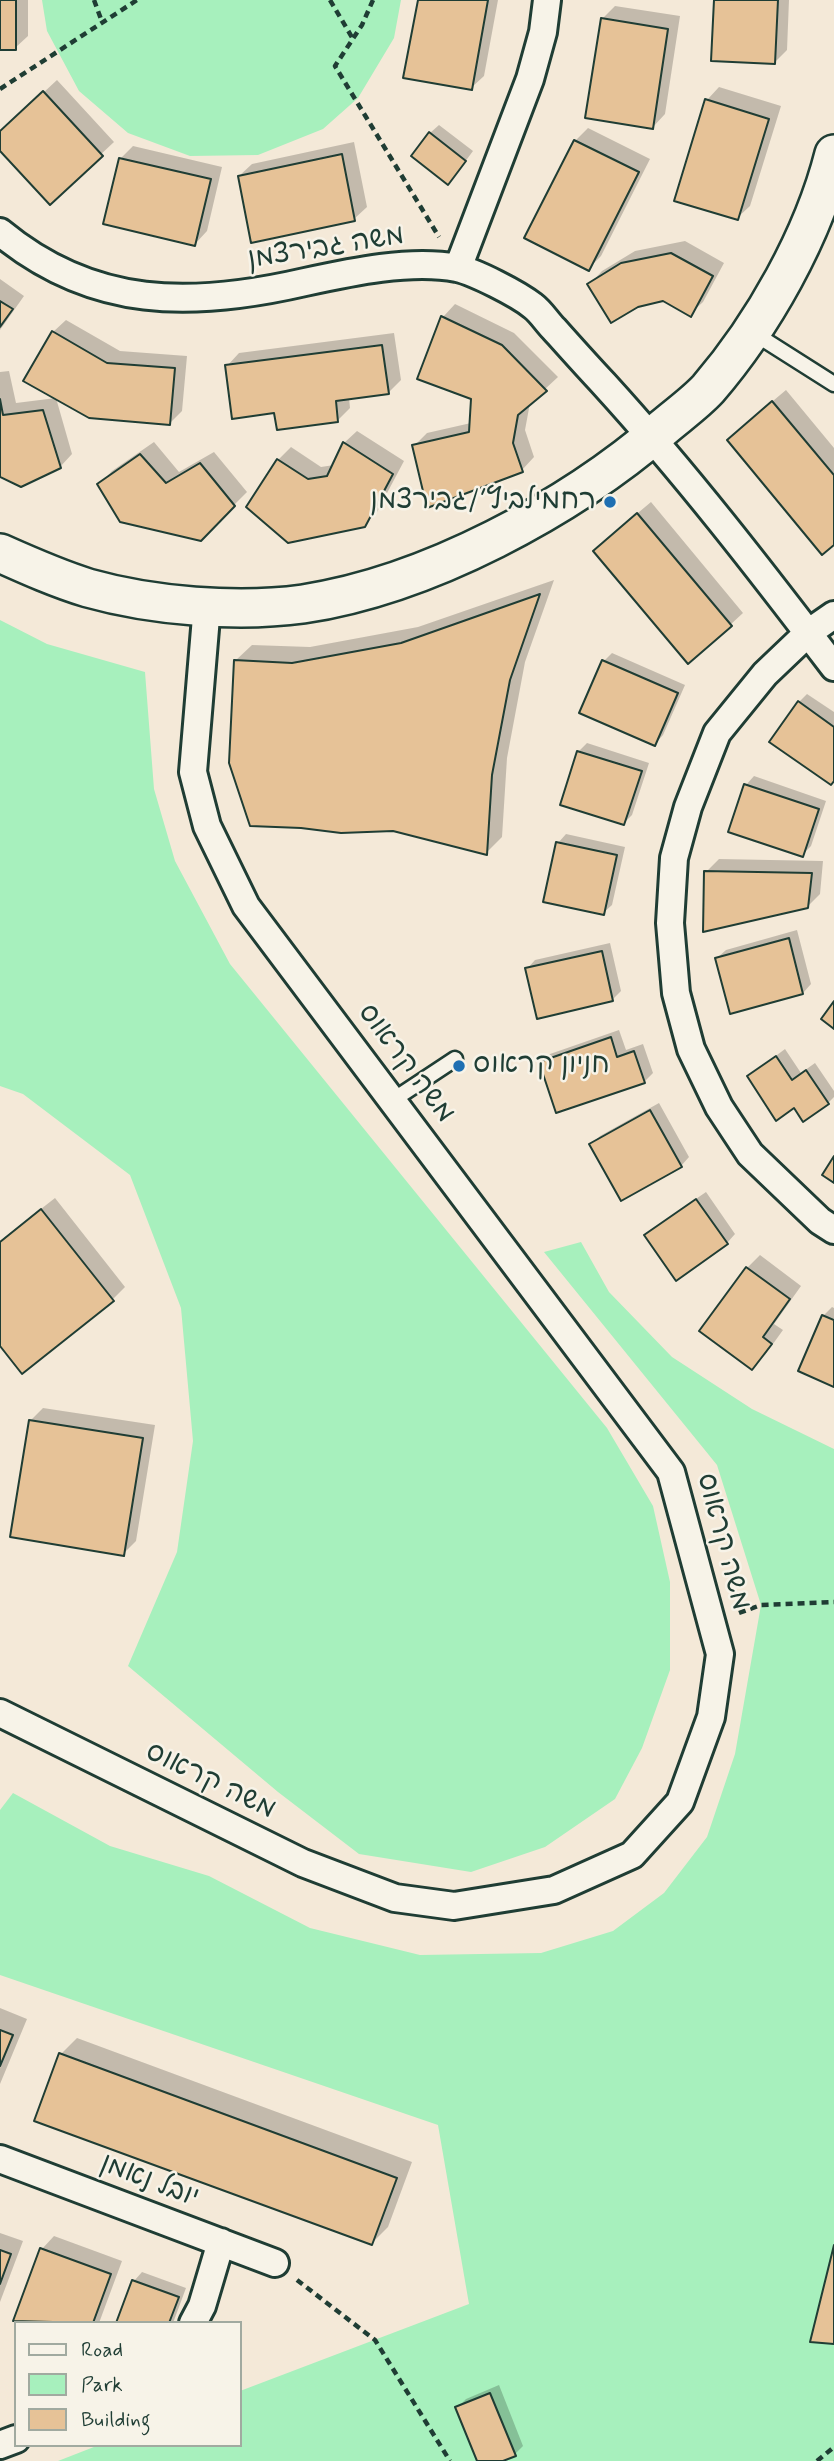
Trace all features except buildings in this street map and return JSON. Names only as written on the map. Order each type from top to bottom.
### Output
[{"type":"street","points":[[458,268],[530,79],[543,32],[547,0]]},
{"type":"street","points":[[0,553],[41,572],[89,588],[135,598],[207,605],[260,607],[301,604],[377,588],[418,574],[512,529],[615,468],[706,391],[766,312],[808,228],[834,154]]},
{"type":"street","name":"משה גבירצמן","points":[[0,232],[26,253],[71,277],[111,291],[162,298],[265,292],[350,272],[402,265],[458,268],[494,284],[533,306],[652,437],[834,667]]},
{"type":"street","name":"משה קראוס","points":[[0,1713],[303,1863],[395,1898],[454,1906],[554,1890],[632,1855],[680,1802],[711,1717],[720,1654],[671,1472],[246,906],[207,826],[193,772],[207,605]]},
{"type":"street","points":[[834,615],[808,633],[765,674],[717,733],[688,807],[674,859],[670,923],[676,993],[691,1049],[719,1107],[750,1154],[820,1221],[834,1230]]},
{"type":"street","name":"יובל נאמן","points":[[0,2159],[275,2263]]},
{"type":"street","points":[[194,2321],[202,2306],[221,2242]]},
{"type":"lane","points":[[751,332],[834,384]]},
{"type":"lane","points":[[393,1100],[455,1059]]},
{"type":"path","points":[[94,0],[102,23]]},
{"type":"path","points":[[0,89],[137,0]]},
{"type":"path","points":[[330,0],[353,39]]},
{"type":"path","points":[[373,0],[362,24],[335,66],[458,268]]},
{"type":"path","points":[[712,1622],[761,1605],[834,1602]]},
{"type":"path","points":[[275,2263],[375,2340],[450,2461]]},
{"type":"path","points":[[817,2461],[834,2447]]},
{"type":"green space","points":[[42,0],[401,0],[394,38],[358,98],[323,129],[258,155],[190,156],[128,133],[79,91],[47,31]]},
{"type":"green space","points":[[0,620],[47,644],[145,672],[154,789],[175,861],[230,964],[607,1428],[653,1506],[670,1582],[670,1670],[642,1748],[615,1799],[545,1847],[471,1872],[359,1854],[278,1792],[128,1666],[177,1552],[193,1441],[181,1308],[130,1175],[23,1094],[0,1086]]},
{"type":"green space","points":[[581,1242],[609,1292],[672,1357],[752,1409],[834,1449],[834,2461],[58,2461],[94,2447],[242,2447],[242,2390],[469,2304],[438,2125],[0,1975],[0,1810],[13,1793],[110,1846],[209,1876],[310,1928],[420,1955],[541,1953],[613,1931],[664,1893],[707,1837],[735,1754],[761,1605],[717,1465],[544,1252]]},
{"type":"place","name":"רחמילביץ׳/גבירצמן","points":[[610,502]]},
{"type":"place","name":"חניון קראוס","points":[[459,1066]]}]
